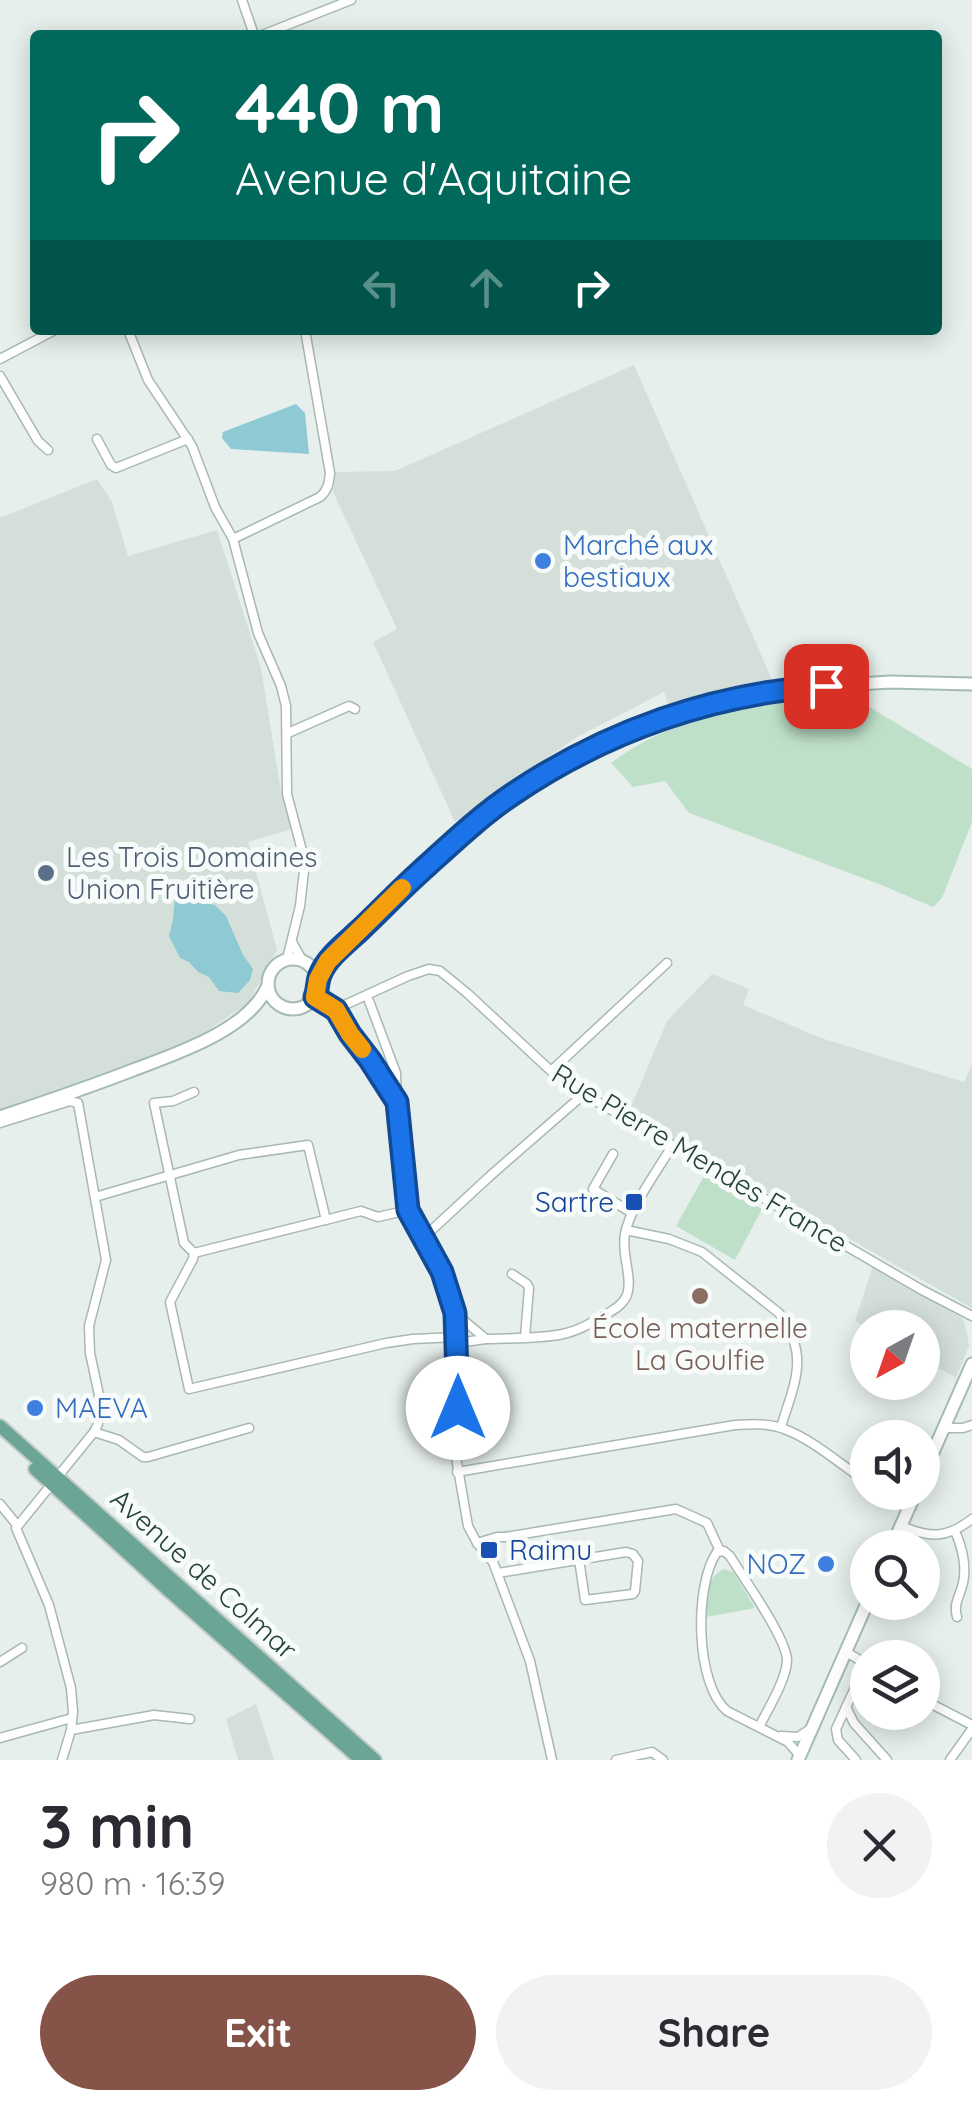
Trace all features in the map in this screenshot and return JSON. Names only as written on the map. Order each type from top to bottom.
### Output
[{"type":"main road","name":"Avenue de Colmar","points":[[0,1426],[362,1760]]},
{"type":"main road","name":"Avenue de Colmar","points":[[0,1437],[57,1478],[375,1760]]},
{"type":"street","points":[[242,0],[252,30]]},
{"type":"street","points":[[280,30],[351,0]]},
{"type":"street","points":[[0,360],[46,335]]},
{"type":"street","points":[[0,1120],[194,1048],[245,1014],[259,1002],[272,970],[287,959],[300,906],[305,862],[287,794],[286,706],[258,633],[233,539],[215,507],[188,439],[148,380],[130,335]]},
{"type":"street","points":[[233,539],[320,496],[329,484],[307,335]]},
{"type":"street","points":[[0,376],[38,441],[48,450]]},
{"type":"street","points":[[97,439],[116,468],[188,439]]},
{"type":"street","points":[[245,1014],[270,1004],[302,1007],[315,997],[318,979],[339,949],[482,817],[564,762],[645,724],[687,710],[794,688],[890,682],[972,684]]},
{"type":"street","points":[[288,733],[350,706],[354,708]]},
{"type":"street","points":[[292,942],[318,979]]},
{"type":"street","points":[[287,959],[304,961],[339,949]]},
{"type":"street","points":[[552,1071],[667,964]]},
{"type":"street","name":"Rue Pierre Mendes France","points":[[336,1010],[408,976],[430,969],[440,971],[552,1071],[584,1094],[972,1316]]},
{"type":"street","points":[[268,985],[278,1004]]},
{"type":"street","points":[[315,997],[336,1010],[397,1102]]},
{"type":"street","points":[[369,1001],[396,1073],[408,1210],[442,1272],[455,1313],[457,1472],[468,1526],[498,1574],[530,1662],[552,1760]]},
{"type":"street","points":[[370,1060],[389,1054]]},
{"type":"street","points":[[194,1092],[173,1102],[154,1103],[184,1242],[194,1253]]},
{"type":"street","points":[[422,1239],[584,1094]]},
{"type":"street","points":[[0,1120],[70,1101],[78,1103],[106,1260],[89,1326],[99,1395],[94,1432],[17,1525]]},
{"type":"street","points":[[95,1197],[239,1155],[308,1145],[326,1220]]},
{"type":"street","points":[[194,1253],[170,1302],[189,1389],[413,1339],[562,1335],[583,1328],[624,1301],[628,1291],[626,1230],[632,1212],[672,1146]]},
{"type":"street","points":[[613,1154],[593,1189],[632,1212]]},
{"type":"street","points":[[194,1253],[361,1211],[378,1217],[408,1210]]},
{"type":"street","points":[[626,1230],[670,1239],[702,1252],[779,1313],[797,1347],[798,1362],[781,1428]]},
{"type":"street","points":[[512,1274],[529,1288],[526,1337]]},
{"type":"street","points":[[455,1313],[486,1340]]},
{"type":"street","points":[[940,1437],[972,1364]]},
{"type":"street","points":[[944,1428],[972,1424]]},
{"type":"street","points":[[457,1472],[735,1425],[781,1428],[799,1435],[850,1470]]},
{"type":"street","points":[[94,1432],[119,1440],[148,1457],[249,1428]]},
{"type":"street","points":[[0,1504],[17,1525],[54,1620],[71,1688],[71,1730],[62,1760]]},
{"type":"street","points":[[476,1542],[671,1509],[707,1523],[720,1551],[730,1556],[787,1654],[783,1677],[759,1727]]},
{"type":"street","points":[[899,1530],[907,1510]]},
{"type":"street","points":[[901,1526],[931,1535],[955,1530],[972,1519]]},
{"type":"street","points":[[955,1530],[964,1562],[963,1582],[954,1608],[957,1617]]},
{"type":"street","points":[[720,1551],[714,1554],[700,1608],[704,1658],[712,1692],[720,1706],[788,1742],[799,1758]]},
{"type":"street","points":[[498,1574],[579,1559],[626,1552],[638,1559],[635,1592],[585,1600],[579,1559]]},
{"type":"street","points":[[799,1758],[860,1620]]},
{"type":"street","points":[[0,1662],[22,1648]]},
{"type":"street","points":[[846,1652],[850,1655]]},
{"type":"street","points":[[850,1699],[836,1734],[856,1760]]},
{"type":"street","points":[[846,1708],[854,1723],[887,1760]]},
{"type":"street","points":[[940,1709],[972,1727],[950,1760]]},
{"type":"street","points":[[71,1730],[154,1715],[190,1718]]},
{"type":"street","points":[[0,1738],[72,1718]]},
{"type":"street","points":[[777,1735],[798,1737],[812,1727]]},
{"type":"street","points":[[616,1760],[646,1752],[655,1753],[662,1760]]},
{"type":"shaded area","name":"Marché aux bestiaux","points":[[634,365],[773,682],[724,692],[670,710],[664,692],[577,737],[455,822],[373,642],[397,629],[333,492],[335,472],[395,471]]},
{"type":"shaded area","points":[[97,479],[112,502],[128,556],[217,530],[261,668],[281,792],[292,829],[248,842],[277,950],[249,1002],[196,1039],[0,1113],[0,518]]},
{"type":"shaded area","points":[[712,974],[749,989],[743,1005],[821,1038],[964,1082],[972,1064],[972,1308],[628,1114],[667,1021]]},
{"type":"shaded area","points":[[873,1266],[962,1318],[969,1346],[956,1378],[940,1369],[940,1310],[859,1310]]},
{"type":"shaded area","points":[[256,1704],[274,1760],[238,1760],[226,1719]]},
{"type":"green space","points":[[848,694],[972,769],[972,822],[942,898],[933,907],[689,813],[665,781],[633,787],[611,763],[666,731],[724,712]]},
{"type":"green space","points":[[704,1176],[762,1209],[735,1260],[676,1226]]},
{"type":"green space","points":[[724,1569],[733,1572],[755,1608],[706,1617],[710,1583]]},
{"type":"water","points":[[296,404],[305,413],[309,454],[231,449],[222,438],[223,432]]},
{"type":"water","points":[[181,892],[215,905],[226,916],[253,969],[250,980],[238,993],[219,991],[209,977],[180,958],[169,936],[175,896]]},
{"type":"slow traffic","points":[[362,1049],[336,1010],[315,997],[318,979],[339,949],[402,888]]},
{"type":"place","name":"Marché aux bestiaux","points":[[543,561]]},
{"type":"place","name":"Les Trois Domaines Union Fruitière","points":[[46,873]]},
{"type":"place","name":"Sartre","points":[[634,1202]]},
{"type":"place","name":"École maternelle La Goulfie","points":[[700,1296]]},
{"type":"place","name":"MAEVA","points":[[35,1408]]},
{"type":"place","name":"Raimu","points":[[489,1550]]},
{"type":"place","name":"NOZ","points":[[826,1564]]},
{"type":"route","points":[[458,1408],[455,1313],[442,1272],[408,1210],[397,1102],[336,1010],[315,997],[321,972],[339,949],[408,882],[482,817],[564,762],[645,724],[687,710],[794,688],[826,686]]}]
